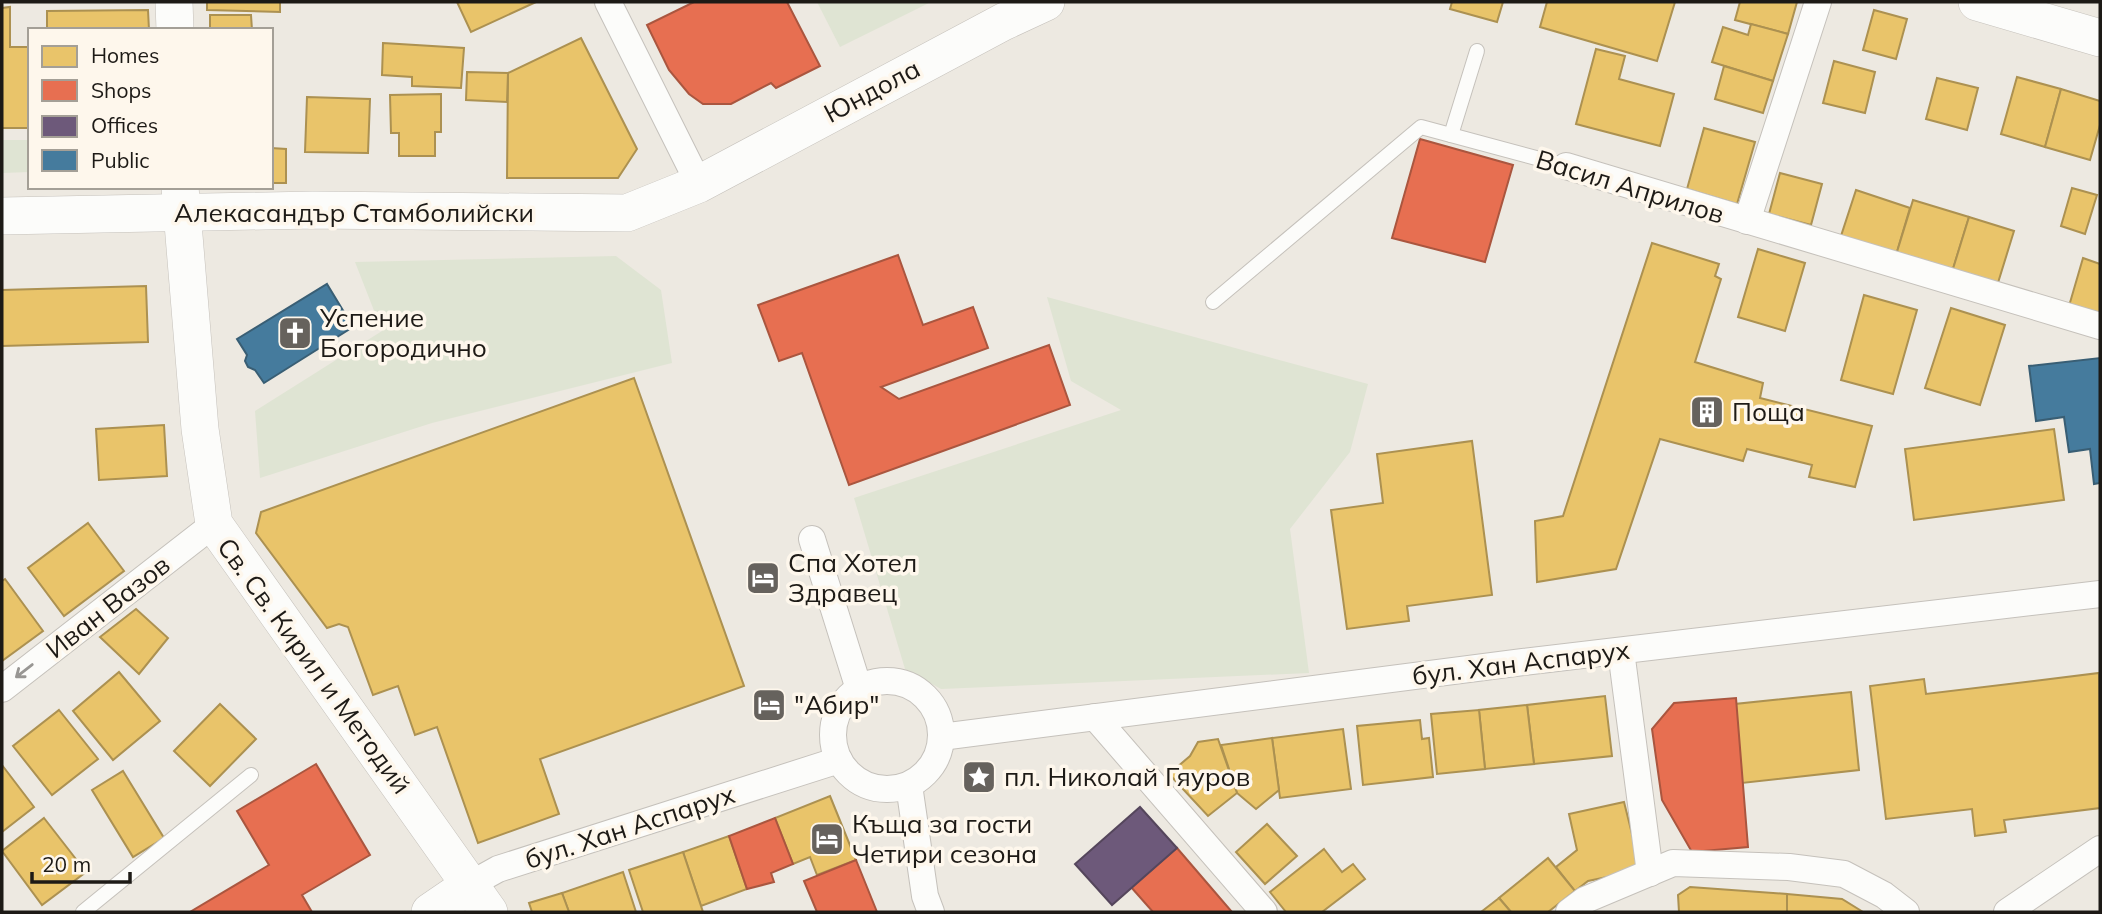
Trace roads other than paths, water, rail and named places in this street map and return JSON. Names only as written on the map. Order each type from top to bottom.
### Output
[{"type":"main road","points":[[174,2],[175,28]]},
{"type":"main road","name":"Юндола","points":[[699,184],[1003,22],[1046,2]]},
{"type":"main road","points":[[1977,2],[2100,38]]},
{"type":"main road","name":"Алекасандър Стамболийски","points":[[2,216],[180,200],[313,210],[626,214],[699,184]]},
{"type":"main road","name":"Св. Св. Кирил и Методий","points":[[180,200],[200,429],[214,524],[480,898]]},
{"type":"main road","name":"бул. Хан Аспарух","points":[[430,912],[480,898]]},
{"type":"street","points":[[608,2],[699,184]]},
{"type":"street","points":[[1747,221],[1818,2]]},
{"type":"street","name":"Васил Априлов","points":[[1566,166],[2100,326]]},
{"type":"street","name":"Иван Вазов","points":[[2,689],[214,524]]},
{"type":"street","points":[[812,539],[859,689]]},
{"type":"street","name":"бул. Хан Аспарух","points":[[942,737],[1621,651],[2100,594]]},
{"type":"street","points":[[1621,651],[1650,873]]},
{"type":"street","points":[[891,681],[907,685],[921,693],[932,705],[939,720],[942,737],[939,752],[932,766],[922,777],[909,785],[893,789],[862,783],[848,774],[839,760],[833,742],[833,727],[837,713],[846,700],[859,689],[874,683],[891,681]]},
{"type":"street","points":[[1096,717],[1264,912]]},
{"type":"street","name":"бул. Хан Аспарух","points":[[480,898],[498,869],[839,760]]},
{"type":"street","points":[[909,785],[928,904]]},
{"type":"street","points":[[2007,912],[2100,849]]},
{"type":"street","points":[[1569,912],[1585,900],[1673,863],[1789,867],[1844,874],[1884,895],[1906,912]]},
{"type":"lane","points":[[1451,135],[1477,51]]},
{"type":"lane","name":"Васил Априлов","points":[[1213,302],[1421,127],[1566,166]]},
{"type":"lane","points":[[83,912],[251,775]]},
{"type":"place","name":"Успение Богородично","points":[[295,333]]},
{"type":"place","name":"Поща","points":[[1707,412]]},
{"type":"place","name":"Спа Хотел Здравец","points":[[763,578]]},
{"type":"place","name":"\"Абир\"","points":[[769,705]]},
{"type":"place","name":"пл. Николай Гяуров","points":[[979,777]]},
{"type":"place","name":"Къща за гости Четири сезона","points":[[827,839]]}]
